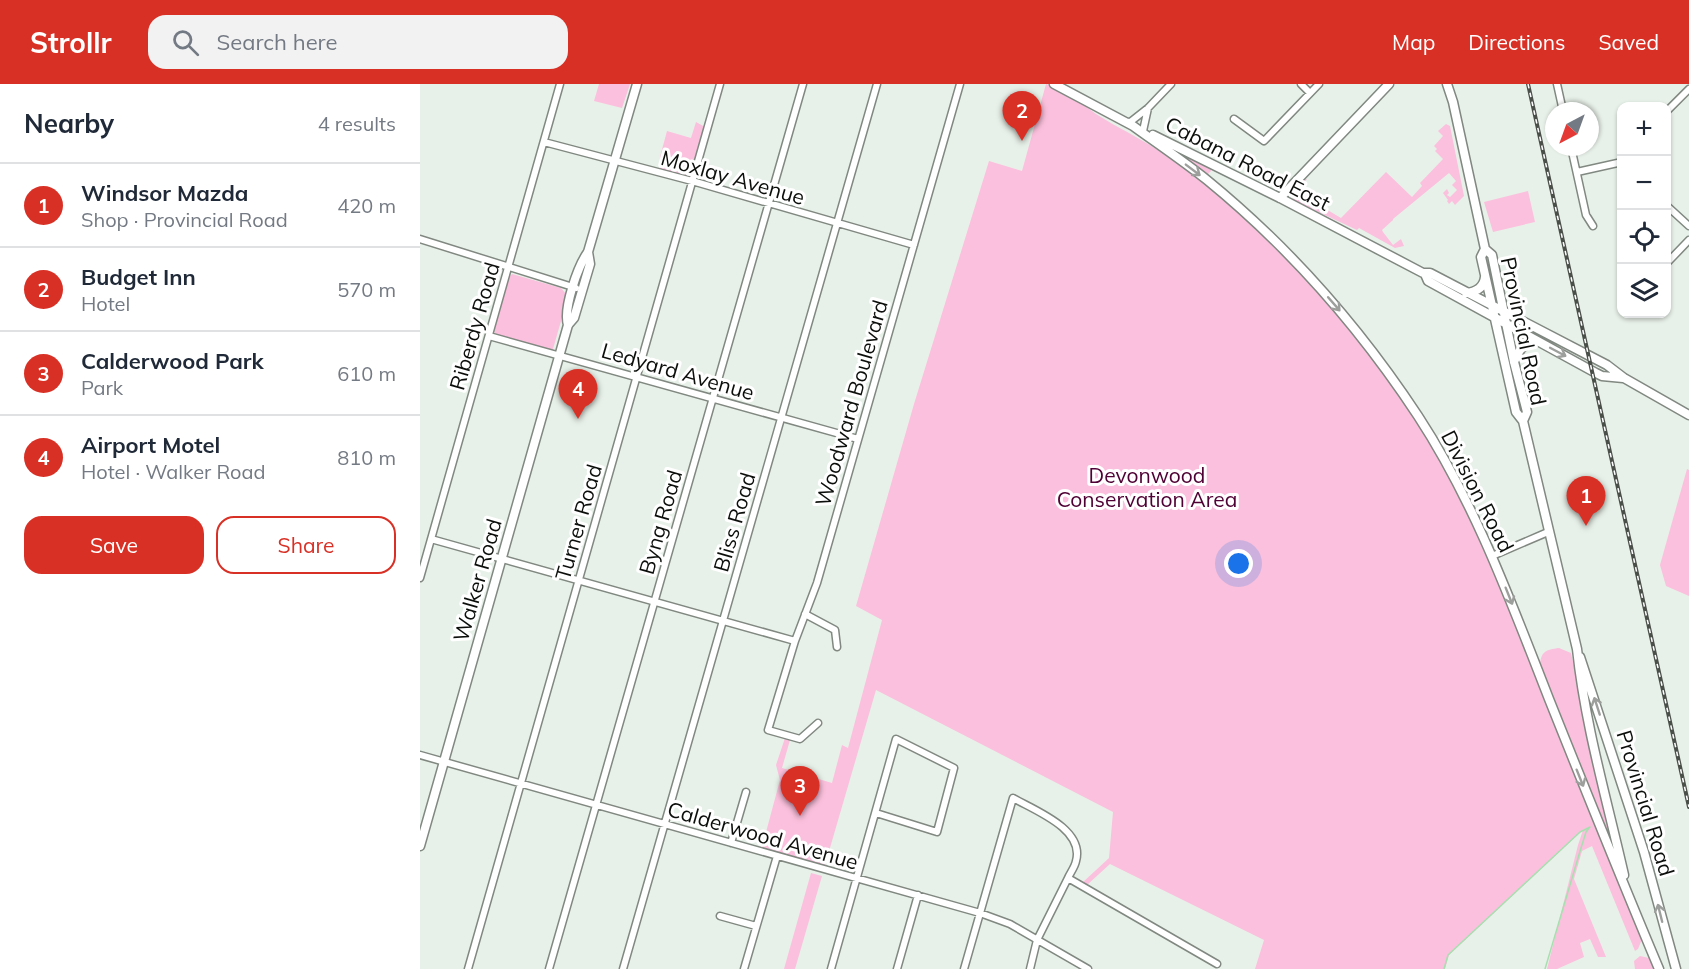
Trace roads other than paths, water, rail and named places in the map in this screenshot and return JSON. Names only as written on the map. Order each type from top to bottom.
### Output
[{"type":"main road","name":"Walker Road","points":[[420,846],[568,325],[566,316],[578,288],[581,262],[588,252],[637,84]]},
{"type":"main road","points":[[1280,198],[1389,84]]},
{"type":"main road","name":"Provincial Road","points":[[1447,84],[1453,102],[1485,249],[1492,255],[1503,313],[1527,412],[1523,421]]},
{"type":"main road","name":"Provincial Road","points":[[1452,84],[1453,102]]},
{"type":"main road","name":"Cabana Road East","points":[[1059,85],[1425,274],[1430,273],[1607,366],[1689,415]]},
{"type":"main road","name":"Division Road","points":[[1129,123],[1208,181],[1291,256],[1353,326],[1419,418],[1442,457],[1492,556],[1659,969]]},
{"type":"main road","name":"Provincial Road","points":[[1485,249],[1481,257],[1493,317],[1516,412],[1523,421],[1576,649],[1589,722],[1629,898]]},
{"type":"main road","name":"Cabana Road East","points":[[1425,274],[1428,281],[1602,376],[1624,378]]},
{"type":"main road","points":[[1466,293],[1475,292],[1484,283],[1485,276]]},
{"type":"main road","points":[[1514,362],[1520,349],[1529,342],[1537,341]]},
{"type":"main road","name":"Provincial Road","points":[[1576,649],[1586,670],[1644,852],[1676,969]]},
{"type":"main road","points":[[1589,722],[1598,732],[1606,735]]},
{"type":"street","name":"Riberdy Road","points":[[420,578],[560,84]]},
{"type":"street","name":"Turner Road","points":[[468,969],[720,84]]},
{"type":"street","name":"Byng Road","points":[[549,969],[803,84]]},
{"type":"street","name":"Bliss Road","points":[[623,969],[877,84]]},
{"type":"street","name":"Woodward Boulevard","points":[[818,723],[800,739],[768,730],[795,641],[817,583],[960,84]]},
{"type":"street","points":[[1129,123],[1148,108],[1171,84]]},
{"type":"street","points":[[1301,84],[1310,93]]},
{"type":"street","points":[[1234,119],[1264,141],[1319,84]]},
{"type":"street","points":[[1557,84],[1561,102]]},
{"type":"street","points":[[1671,107],[1689,89]]},
{"type":"street","points":[[1143,130],[1148,108]]},
{"type":"street","name":"Moxlay Avenue","points":[[544,142],[692,181],[914,245]]},
{"type":"street","points":[[1573,156],[1586,215],[1593,226]]},
{"type":"street","points":[[1577,172],[1617,164]]},
{"type":"street","points":[[1671,210],[1689,226]]},
{"type":"street","points":[[420,239],[578,288]]},
{"type":"street","points":[[1671,259],[1689,240]]},
{"type":"street","name":"Ledyard Avenue","points":[[489,336],[858,439]]},
{"type":"street","points":[[1492,556],[1548,532]]},
{"type":"street","points":[[431,539],[795,641]]},
{"type":"street","points":[[805,614],[835,630],[837,647]]},
{"type":"street","points":[[831,969],[896,739],[954,768],[937,832],[876,813]]},
{"type":"street","name":"Calderwood Avenue","points":[[420,755],[980,913],[1010,924],[1088,969]]},
{"type":"street","points":[[731,843],[746,792]]},
{"type":"street","points":[[964,969],[1012,798],[1056,821],[1070,836],[1076,847],[1077,860],[1037,939],[1030,969]]},
{"type":"street","points":[[744,969],[777,855]]},
{"type":"street","points":[[1068,878],[1217,964]]},
{"type":"street","points":[[897,969],[918,896]]},
{"type":"street","points":[[720,916],[756,926]]},
{"type":"waterway","points":[[1444,969],[1448,955],[1580,832],[1590,827]]},
{"type":"waterway","points":[[1545,969],[1589,828]]},
{"type":"railway","points":[[1528,84],[1689,807]]},
{"type":"place","name":"Budget Inn","points":[[1022,141]]},
{"type":"place","name":"Airport Motel","points":[[578,419]]},
{"type":"place","name":"Windsor Mazda","points":[[1586,526]]},
{"type":"place","name":"Calderwood Park","points":[[800,816]]},
{"type":"park label","name":"Devonwood Conservation Area","points":[[1147,487]]}]
